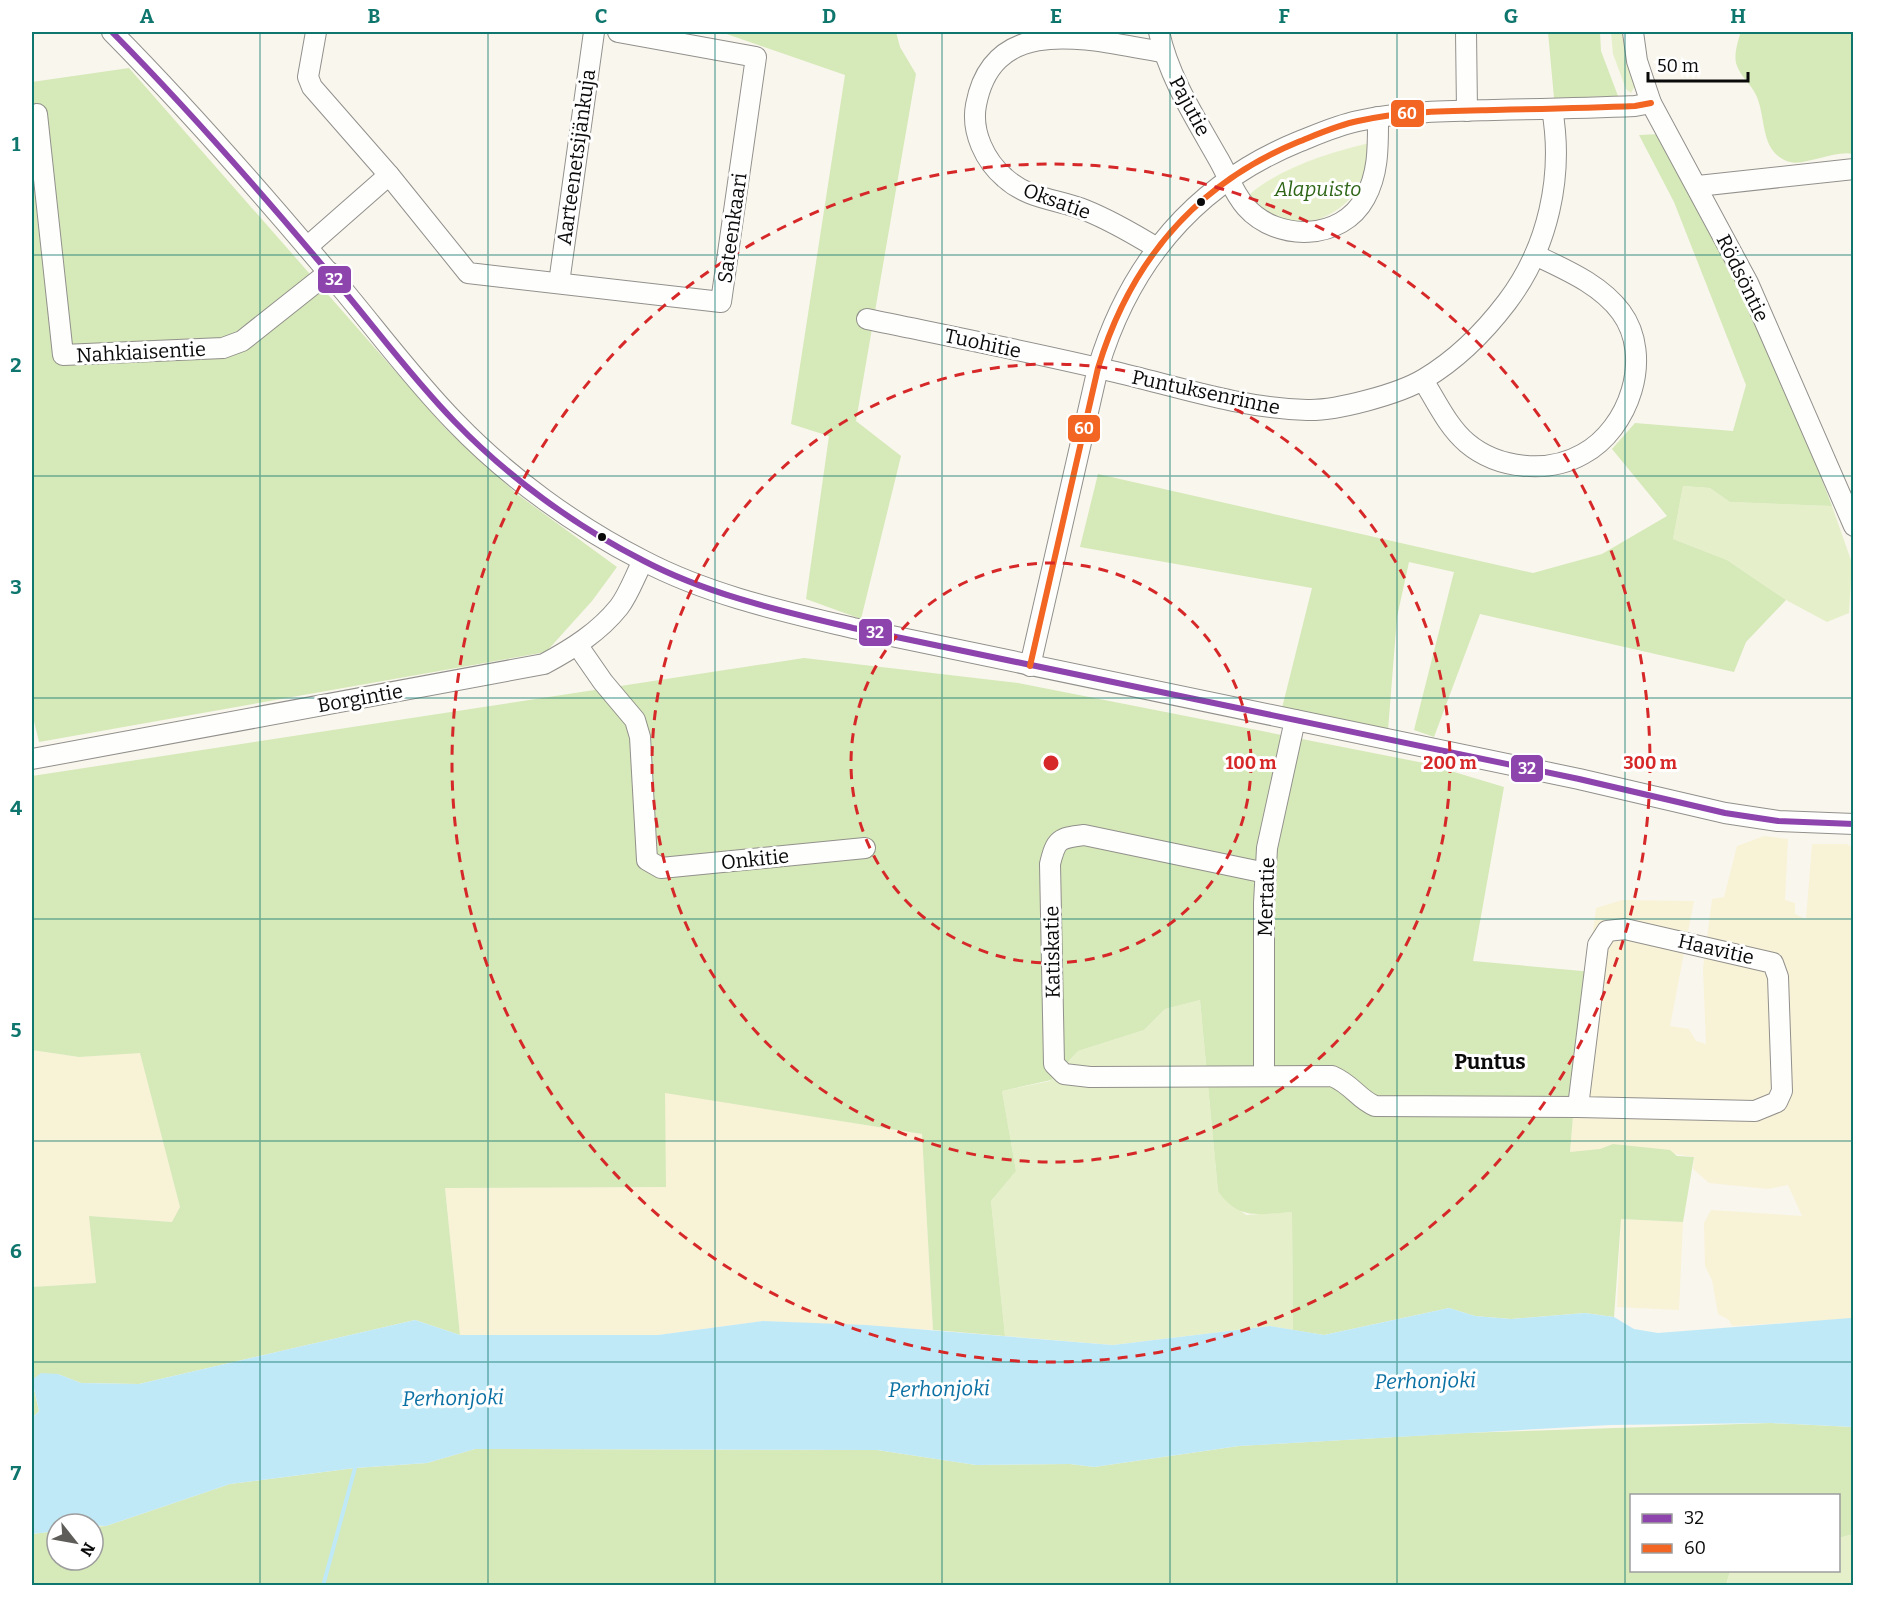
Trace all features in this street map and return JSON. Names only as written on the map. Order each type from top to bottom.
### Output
[{"type":"street","points":[[112,32],[157,78],[307,247],[393,353],[484,451],[551,503],[643,561],[676,576],[756,604],[853,628],[1579,779],[1725,813],[1778,821],[1854,824]]},
{"type":"street","name":"Sateenkaari","points":[[316,32],[308,76],[312,87],[389,175],[468,273],[721,302],[756,57],[618,32]]},
{"type":"street","name":"Aarteenetsijänkuja","points":[[559,284],[594,32]]},
{"type":"street","name":"Pajutie","points":[[1159,32],[1163,52],[1246,207],[1257,217],[1282,229],[1307,233],[1340,222],[1355,211],[1370,188],[1377,156],[1378,117]]},
{"type":"street","points":[[1466,32],[1467,111]]},
{"type":"street","name":"Rödsöntie","points":[[1633,32],[1637,61],[1651,103],[1698,186],[1748,283],[1854,526]]},
{"type":"street","name":"Oksatie","points":[[1157,248],[1106,219],[1083,209],[1036,197],[1018,188],[991,163],[981,147],[974,113],[977,98],[988,75],[1016,45],[1056,37],[1163,52]]},
{"type":"street","points":[[1030,666],[1098,368],[1121,308],[1157,248],[1182,220],[1229,177],[1278,150],[1325,131],[1378,117],[1417,112],[1635,106],[1651,103]]},
{"type":"street","name":"Puntuksenrinne","points":[[1098,368],[1247,404],[1309,411],[1367,400],[1424,380],[1458,353],[1492,321],[1524,278],[1535,255],[1552,199],[1556,167],[1552,109]]},
{"type":"street","name":"Nahkiaisentie","points":[[37,114],[63,355],[223,348],[242,341],[329,273]]},
{"type":"street","points":[[1698,186],[1854,169]]},
{"type":"street","points":[[307,247],[389,175]]},
{"type":"street","points":[[1424,380],[1453,428],[1466,442],[1494,458],[1517,465],[1560,464],[1584,454],[1602,440],[1619,418],[1632,394],[1636,372],[1631,332],[1623,314],[1609,298],[1572,273],[1535,255]]},
{"type":"street","name":"Tuohitie","points":[[867,318],[1098,368]]},
{"type":"street","name":"Borgintie","points":[[32,759],[544,664],[578,646],[620,606],[643,561]]},
{"type":"street","name":"Onkitie","points":[[578,646],[603,682],[635,720],[640,737],[647,860],[661,868],[866,848]]},
{"type":"street","name":"Mertatie","points":[[1264,1076],[1267,848],[1295,720]]},
{"type":"street","name":"Katiskatie","points":[[1264,1076],[1090,1077],[1064,1074],[1054,1064],[1050,864],[1055,846],[1064,837],[1084,835],[1266,873]]},
{"type":"street","name":"Haavitie","points":[[1264,1076],[1332,1076],[1350,1084],[1366,1102],[1376,1106],[1755,1111],[1777,1102],[1782,1091],[1778,977],[1773,963],[1625,929],[1607,931],[1598,945],[1578,1107]]},
{"type":"shaded area","points":[[1764,836],[1788,839],[1785,900],[1795,903],[1795,914],[1806,919],[1812,844],[1847,844],[1853,848],[1853,1319],[1732,1326],[1729,1320],[1718,1314],[1712,1280],[1705,1266],[1704,1223],[1711,1210],[1802,1216],[1788,1185],[1768,1189],[1709,1183],[1693,1169],[1694,1157],[1613,1144],[1600,1149],[1570,1153],[1580,1033],[1596,908],[1622,900],[1694,901],[1670,1026],[1689,1029],[1696,1041],[1706,1044],[1703,969],[1712,899],[1724,897],[1737,846]]},
{"type":"shaded area","points":[[32,1050],[79,1057],[140,1052],[180,1207],[173,1222],[90,1216],[96,1283],[32,1287]]},
{"type":"shaded area","points":[[664,1092],[922,1134],[933,1330],[763,1321],[658,1335],[460,1335],[445,1188],[666,1187]]},
{"type":"shaded area","points":[[1621,1219],[1683,1222],[1679,1310],[1617,1307]]},
{"type":"green space","points":[[721,32],[896,32],[900,47],[916,74],[856,421],[901,456],[861,619],[806,599],[829,436],[791,424],[845,75]]},
{"type":"green space","points":[[1548,32],[1600,32],[1601,51],[1618,96],[1554,98]]},
{"type":"green space","points":[[1611,32],[1626,32],[1636,84],[1631,93],[1626,89],[1613,54]]},
{"type":"green space","points":[[1741,32],[1853,32],[1853,154],[1837,154],[1797,163],[1780,157],[1773,151],[1765,134],[1756,95],[1736,63],[1736,51]]},
{"type":"green space","points":[[129,68],[446,429],[517,494],[617,567],[592,601],[546,652],[39,742],[32,713],[32,82]]},
{"type":"green space","points":[[1661,134],[1733,269],[1781,373],[1832,506],[1730,502],[1710,488],[1683,486],[1673,539],[1727,560],[1786,600],[1746,642],[1734,672],[1480,614],[1434,737],[1414,730],[1454,572],[1409,562],[1397,617],[1388,730],[1282,708],[1312,588],[1080,547],[1098,474],[1533,573],[1602,554],[1667,516],[1612,449],[1635,423],[1733,431],[1746,385],[1674,202],[1639,135]]},
{"type":"green space","name":"Alapuisto","points":[[1369,143],[1364,174],[1355,193],[1339,209],[1329,215],[1308,222],[1287,222],[1266,211],[1249,195],[1261,185],[1306,162]]},
{"type":"green space","points":[[1683,486],[1710,488],[1730,502],[1832,506],[1852,563],[1849,613],[1827,622],[1786,600],[1727,560],[1673,539]]},
{"type":"green space","points":[[804,658],[1018,683],[1424,763],[1504,787],[1473,961],[1593,972],[1580,1033],[1570,1152],[1600,1149],[1613,1144],[1670,1150],[1677,1156],[1694,1157],[1683,1222],[1621,1219],[1614,1317],[1585,1313],[1511,1319],[1475,1316],[1449,1308],[1324,1335],[1293,1330],[1292,1212],[1250,1214],[1234,1207],[1218,1191],[1200,1000],[1165,1009],[1144,1030],[1078,1051],[1051,1080],[1002,1091],[1016,1171],[991,1201],[1005,1336],[933,1330],[922,1134],[665,1093],[666,1187],[445,1188],[460,1335],[415,1320],[139,1384],[81,1383],[58,1374],[32,1381],[32,1287],[96,1283],[89,1216],[172,1222],[180,1207],[140,1053],[79,1057],[32,1050],[32,776]]},
{"type":"green space","points":[[1200,1000],[1218,1191],[1246,1215],[1292,1212],[1293,1330],[1270,1326],[1113,1345],[1005,1336],[991,1201],[1016,1171],[1002,1091],[1050,1081],[1078,1051],[1144,1030],[1165,1009]]},
{"type":"green space","points":[[32,1381],[39,1411],[32,1418]]},
{"type":"green space","points":[[1771,1423],[1853,1427],[1853,1534],[1840,1538],[1840,1494],[1630,1494],[1630,1572],[1730,1572],[1726,1585],[32,1586],[32,1534],[45,1532],[45,1572],[105,1572],[105,1526],[230,1484],[355,1468],[427,1463],[475,1449],[877,1450],[976,1465],[1070,1464],[1094,1467],[1239,1446],[1464,1433]]},
{"type":"green space","points":[[1853,1534],[1853,1585],[1726,1586],[1730,1572],[1840,1572],[1840,1538]]},
{"type":"water","name":"Perhonjoki","points":[[1449,1308],[1475,1316],[1511,1319],[1585,1313],[1614,1317],[1634,1329],[1658,1333],[1850,1318],[1854,1319],[1853,1427],[1771,1423],[1610,1425],[1239,1446],[1094,1467],[1070,1464],[976,1465],[877,1450],[475,1449],[427,1463],[355,1468],[230,1484],[106,1526],[105,1512],[45,1512],[45,1532],[32,1534],[32,1418],[39,1411],[32,1380],[41,1373],[58,1374],[81,1383],[139,1384],[415,1320],[460,1335],[658,1335],[763,1321],[866,1325],[1113,1345],[1270,1326],[1324,1335]]},
{"type":"waterway","points":[[323,1586],[355,1468]]},
{"type":"transit line","name":"32","points":[[112,32],[249,180],[455,422],[497,462],[568,516],[618,547],[669,573],[746,601],[853,628],[1579,779],[1725,813],[1778,821],[1854,824]]},
{"type":"transit line","name":"60","points":[[1030,666],[1098,368],[1128,294],[1148,261],[1198,204],[1228,180],[1261,159],[1320,133],[1358,121],[1426,112],[1635,106],[1651,103]]},
{"type":"district","name":"Puntus","points":[[1490,1062]]}]
